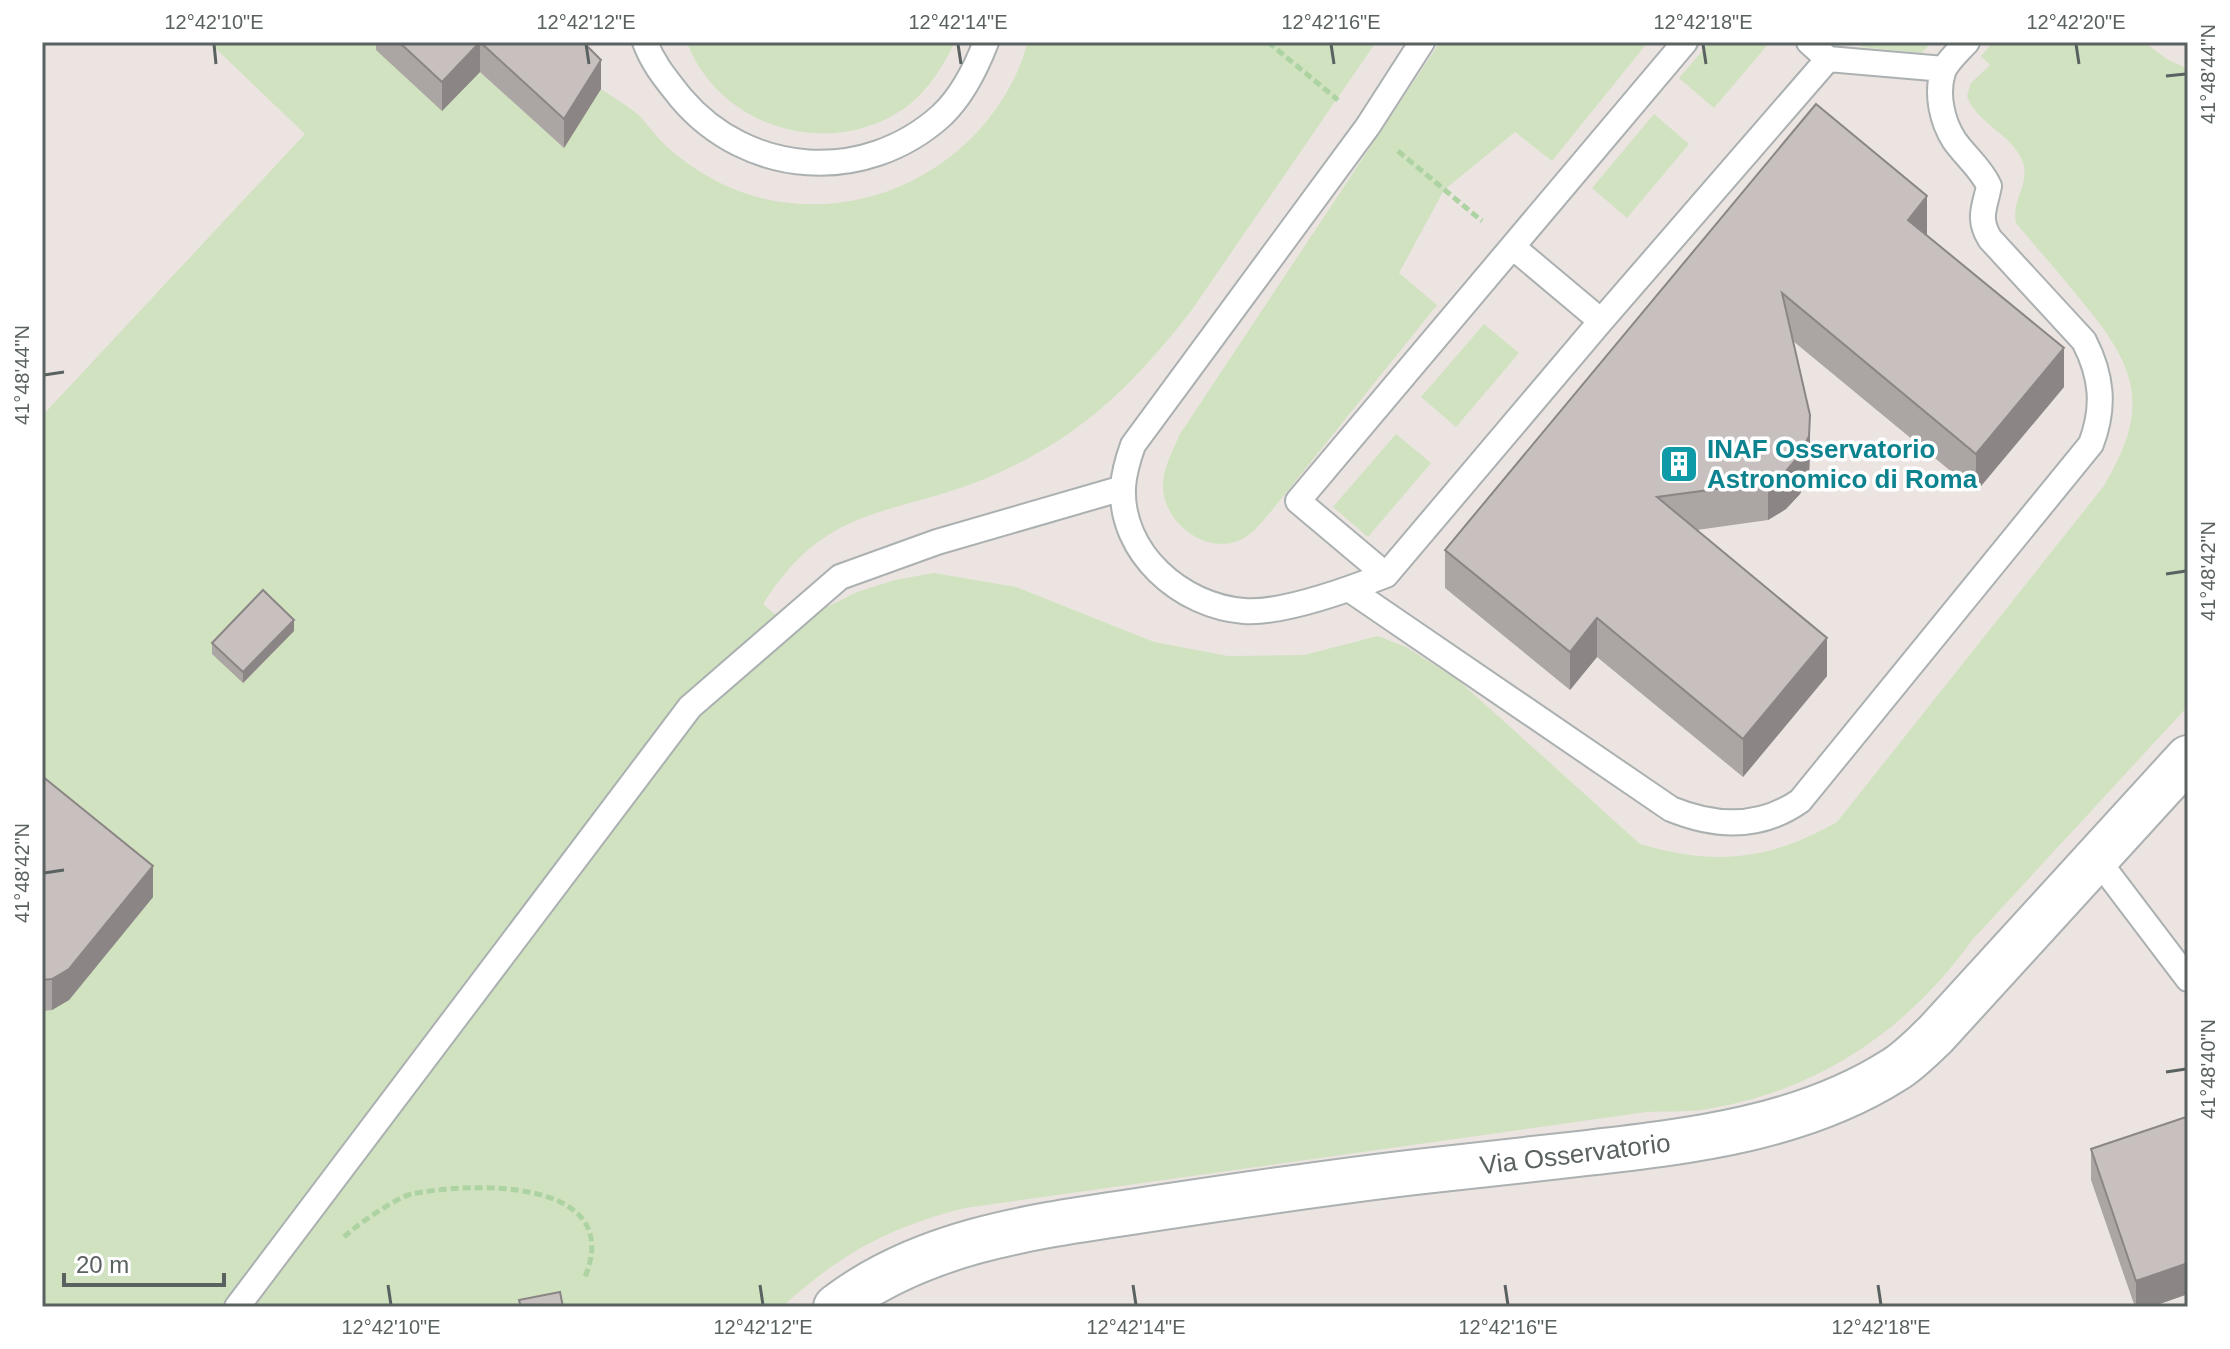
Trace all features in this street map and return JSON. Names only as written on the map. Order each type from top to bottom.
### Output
[{"type":"street","name":"Via Osservatorio","points":[[836,1307],[893,1273],[936,1254],[1026,1227],[1349,1180],[1674,1143],[1740,1129],[1829,1103],[1896,1069],[1917,1052],[2188,758]]},
{"type":"lane","points":[[645,42],[653,63],[689,107],[724,137],[755,153],[790,161],[818,163],[873,153],[904,142],[922,130],[944,113],[963,90],[986,42]]},
{"type":"lane","points":[[1422,42],[1368,126],[1133,445],[1123,488],[1126,514],[1135,539],[1149,562],[1168,582],[1192,597],[1219,607],[1245,611],[1273,609],[1349,589],[1386,575],[1828,59]]},
{"type":"lane","points":[[1386,575],[1298,501],[1685,42]]},
{"type":"lane","points":[[1809,42],[1828,59],[1944,69]]},
{"type":"lane","points":[[1349,589],[1671,809],[1693,818],[1736,823],[1769,817],[1786,811],[1800,801],[2091,444],[2098,425],[2100,383],[2094,360],[2084,341],[1984,230],[1982,208],[1989,186],[1985,176],[1954,140],[1946,124],[1941,106],[1944,69],[1967,42]]},
{"type":"lane","points":[[1514,248],[1601,321]]},
{"type":"lane","points":[[237,1307],[690,707],[840,577],[937,542],[1123,488]]},
{"type":"lane","points":[[2097,859],[2188,979]]},
{"type":"path","points":[[1268,42],[1514,248]]},
{"type":"path","points":[[342,1239],[353,1228],[408,1195],[477,1187],[511,1189],[557,1200],[575,1209],[587,1224],[593,1241],[592,1260],[585,1277]]},
{"type":"green space","points":[[209,42],[384,42],[442,111],[480,72],[563,147],[601,89],[636,113],[661,141],[696,169],[731,188],[768,200],[806,204],[844,202],[881,194],[916,179],[948,159],[976,133],[1000,103],[1016,74],[1027,42],[1376,42],[1191,311],[1127,385],[1080,425],[1027,459],[960,488],[867,516],[840,528],[813,546],[788,570],[763,604],[794,631],[823,609],[857,592],[895,580],[934,573],[1016,587],[1154,642],[1228,656],[1304,655],[1378,636],[1406,647],[1458,680],[1640,844],[1667,851],[1718,857],[1741,856],[1788,845],[1837,822],[2103,487],[2118,459],[2128,433],[2132,410],[2131,388],[2125,367],[2099,323],[2016,223],[2016,207],[2025,171],[2023,163],[2012,144],[1978,114],[1967,96],[1971,83],[1990,65],[1981,56],[1993,42],[2144,42],[2167,59],[2188,69],[2188,706],[1973,939],[1947,973],[1888,1030],[1820,1073],[1743,1101],[1701,1110],[1646,1112],[965,1208],[912,1224],[867,1245],[824,1272],[782,1307],[42,1307],[42,416],[305,134]]},
{"type":"green space","points":[[687,42],[955,42],[929,84],[903,109],[863,128],[833,133],[802,132],[773,125],[745,112],[721,94],[701,70]]},
{"type":"green space","points":[[1440,42],[1648,42],[1552,161],[1515,132],[1444,190],[1399,273],[1437,305],[1254,530],[1233,542],[1219,544],[1192,535],[1171,514],[1163,486],[1167,466],[1180,434]]},
{"type":"green space","points":[[1710,42],[1770,42],[1714,108],[1679,78]]},
{"type":"green space","points":[[1856,42],[1931,42],[1922,53],[1862,47]]},
{"type":"green space","points":[[1654,114],[1689,144],[1627,218],[1592,188]]},
{"type":"green space","points":[[1484,324],[1519,353],[1456,427],[1421,397]]},
{"type":"green space","points":[[1396,434],[1431,463],[1368,537],[1333,507]]},
{"type":"building","points":[[399,42],[480,42],[442,82]]},
{"type":"building","points":[[480,42],[583,42],[601,60],[564,119]]},
{"type":"building","name":"INAF Osservatorio Astronomico di Roma","points":[[1816,104],[1927,196],[1908,220],[2064,348],[1976,454],[1782,293],[1810,415],[1809,436],[1800,455],[1786,471],[1768,482],[1657,497],[1827,638],[1743,739],[1597,618],[1570,652],[1445,550]]},
{"type":"building","points":[[263,590],[294,620],[243,672],[212,643]]},
{"type":"building","points":[[42,776],[153,866],[69,969],[52,979],[42,980]]},
{"type":"building","points":[[2186,1117],[2188,1263],[2136,1281],[2091,1149]]},
{"type":"building","points":[[560,1292],[563,1307],[521,1307],[519,1300]]},
{"type":"place","name":"INAF Osservatorio Astronomico di Roma","points":[[1679,464]]}]
